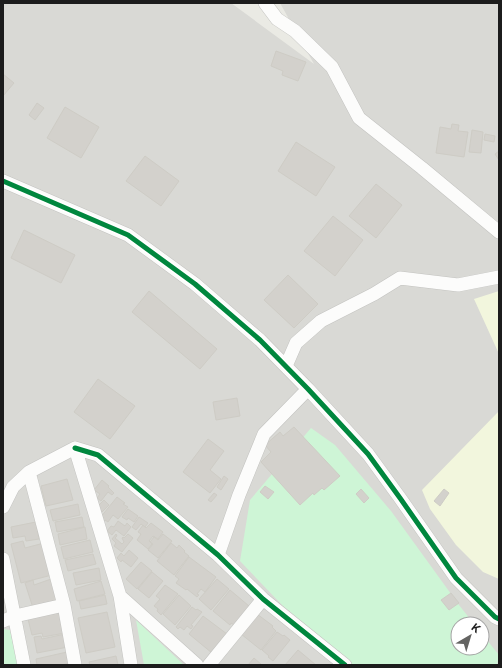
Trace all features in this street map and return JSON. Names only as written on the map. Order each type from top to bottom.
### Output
[{"type":"street","points":[[265,3],[277,19],[294,31],[332,67],[359,118],[499,232]]},
{"type":"street","points":[[3,181],[128,235],[196,284],[260,340],[368,454],[456,578],[495,617],[499,619]]},
{"type":"street","points":[[286,366],[296,343],[321,321],[374,294],[400,278],[458,285],[499,277]]},
{"type":"street","points":[[218,555],[239,495],[264,434],[308,389]]},
{"type":"street","points":[[75,448],[120,596],[131,665]]},
{"type":"street","points":[[3,507],[13,487],[29,472],[75,448],[98,455],[218,555],[263,599],[345,665]]},
{"type":"street","points":[[29,472],[64,605],[75,665]]},
{"type":"street","points":[[3,560],[9,619],[24,665]]},
{"type":"street","points":[[120,596],[197,665]]},
{"type":"street","points":[[209,665],[263,599]]},
{"type":"street","points":[[9,619],[64,605]]},
{"type":"shaded area","points":[[3,3],[231,3],[314,64],[280,3],[499,3],[499,665],[3,665]]},
{"type":"shaded area","points":[[499,291],[499,354],[474,299]]},
{"type":"shaded area","points":[[499,411],[499,579],[483,572],[456,545],[430,509],[422,490]]},
{"type":"shaded area","points":[[311,428],[335,445],[391,511],[468,616],[450,616],[450,656],[490,656],[490,644],[499,655],[497,665],[352,665],[282,605],[240,561],[250,500]]},
{"type":"shaded area","points":[[136,620],[184,665],[144,665]]},
{"type":"shaded area","points":[[3,629],[10,630],[18,665],[3,665]]},
{"type":"building","points":[[276,51],[306,62],[298,81],[282,75],[283,71],[271,66]]},
{"type":"building","points":[[3,74],[14,83],[3,96]]},
{"type":"building","points":[[37,103],[44,108],[35,120],[29,115]]},
{"type":"building","points":[[65,107],[99,127],[81,158],[47,138]]},
{"type":"building","points":[[452,124],[459,125],[458,131],[468,132],[464,157],[436,153],[440,127],[451,129]]},
{"type":"building","points":[[472,130],[483,132],[481,153],[469,152]]},
{"type":"building","points":[[485,134],[495,136],[494,142],[484,140]]},
{"type":"building","points":[[296,142],[335,167],[316,196],[278,171]]},
{"type":"building","points":[[499,151],[499,160],[495,154]]},
{"type":"building","points":[[145,156],[179,181],[161,206],[126,181]]},
{"type":"building","points":[[376,184],[402,205],[376,238],[349,216]]},
{"type":"building","points":[[333,216],[363,240],[335,276],[304,251]]},
{"type":"building","points":[[24,230],[75,255],[61,283],[11,258]]},
{"type":"building","points":[[288,275],[318,304],[294,328],[264,300]]},
{"type":"building","points":[[149,291],[217,349],[200,369],[132,312]]},
{"type":"building","points":[[98,379],[135,406],[110,439],[74,412]]},
{"type":"building","points":[[237,398],[240,416],[216,420],[213,402]]},
{"type":"building","points":[[294,427],[340,476],[324,490],[322,488],[314,495],[313,493],[300,505],[261,462],[271,452],[265,445],[280,432],[283,436]]},
{"type":"building","points":[[208,439],[224,451],[210,470],[221,479],[210,493],[183,472]]},
{"type":"building","points":[[224,476],[228,479],[221,490],[217,487]]},
{"type":"building","points":[[67,479],[73,500],[46,506],[41,486]]},
{"type":"building","points":[[102,480],[114,493],[112,495],[108,492],[101,501],[97,498],[100,494],[94,490]]},
{"type":"building","points":[[265,486],[274,492],[268,499],[260,492]]},
{"type":"building","points":[[361,489],[369,498],[364,503],[356,494]]},
{"type":"building","points":[[444,489],[449,493],[440,506],[434,501]]},
{"type":"building","points":[[214,493],[217,495],[211,502],[208,500]]},
{"type":"building","points":[[117,497],[128,507],[118,519],[113,515],[108,522],[105,520],[104,521],[100,518]]},
{"type":"building","points":[[104,500],[109,505],[102,512],[97,507]]},
{"type":"building","points":[[78,504],[80,515],[53,521],[50,510]]},
{"type":"building","points":[[128,509],[138,516],[134,522],[128,518],[127,520],[122,517]]},
{"type":"building","points":[[82,517],[84,527],[57,532],[55,522]]},
{"type":"building","points":[[139,517],[148,523],[145,527],[141,524],[136,530],[132,527]]},
{"type":"building","points":[[118,521],[125,526],[127,523],[131,527],[124,536],[116,530],[112,535],[107,531],[111,526],[114,527]]},
{"type":"building","points":[[36,522],[39,539],[26,541],[25,536],[13,538],[11,527]]},
{"type":"building","points":[[151,523],[163,532],[158,539],[153,536],[149,541],[152,544],[148,549],[137,540],[141,534],[138,532],[143,525],[146,528]]},
{"type":"building","points":[[85,527],[87,539],[60,545],[58,534]]},
{"type":"building","points":[[116,534],[117,536],[115,538],[122,544],[124,542],[122,538],[128,534],[133,538],[122,552],[114,546],[116,543],[112,539]]},
{"type":"building","points":[[163,534],[172,541],[158,558],[148,550],[153,544],[150,542],[154,537],[158,540]]},
{"type":"building","points":[[90,540],[93,552],[64,559],[61,547]]},
{"type":"building","points":[[23,541],[25,548],[44,543],[52,575],[21,583],[11,544]]},
{"type":"building","points":[[171,543],[177,548],[179,545],[189,556],[174,575],[157,561]]},
{"type":"building","points":[[129,550],[138,558],[131,567],[122,560],[121,562],[117,558],[121,553],[124,556]]},
{"type":"building","points":[[93,554],[96,564],[68,571],[65,560]]},
{"type":"building","points":[[189,557],[216,577],[205,592],[201,589],[197,594],[199,595],[197,597],[176,583],[179,579],[175,576]]},
{"type":"building","points":[[141,562],[152,571],[137,589],[126,579]]},
{"type":"building","points":[[99,568],[101,580],[76,585],[73,573]]},
{"type":"building","points":[[152,572],[163,581],[149,598],[138,589]]},
{"type":"building","points":[[54,578],[61,599],[33,608],[25,583],[33,580],[34,585]]},
{"type":"building","points":[[217,579],[229,589],[211,610],[199,599]]},
{"type":"building","points":[[101,581],[105,594],[77,601],[74,589]]},
{"type":"building","points":[[165,585],[178,594],[161,615],[157,611],[158,609],[154,606],[160,599],[156,596]]},
{"type":"building","points":[[230,590],[249,606],[234,625],[231,623],[230,625],[213,611]]},
{"type":"building","points":[[451,593],[459,603],[449,610],[441,600]]},
{"type":"building","points":[[105,595],[107,604],[81,609],[79,601]]},
{"type":"building","points":[[179,595],[191,606],[175,625],[163,614]]},
{"type":"building","points":[[192,607],[202,612],[191,625],[193,626],[191,629],[187,626],[184,630],[180,627],[178,629],[176,627]]},
{"type":"building","points":[[60,608],[65,633],[43,637],[42,633],[32,635],[27,615]]},
{"type":"building","points":[[107,612],[115,647],[86,653],[78,618]]},
{"type":"building","points":[[257,614],[273,626],[272,627],[276,631],[261,650],[241,634]]},
{"type":"building","points":[[203,616],[227,634],[212,653],[189,634]]},
{"type":"building","points":[[277,632],[290,640],[273,661],[262,650]]},
{"type":"building","points":[[65,634],[68,647],[37,653],[34,637],[41,636],[42,639]]},
{"type":"building","points":[[298,650],[316,665],[285,665]]},
{"type":"building","points":[[67,652],[70,663],[61,665],[37,665],[36,659]]},
{"type":"building","points":[[116,656],[118,665],[90,665],[89,662]]},
{"type":"building","points":[[254,658],[262,665],[248,665]]},
{"type":"cycle path","points":[[3,181],[128,235],[195,284],[260,340],[368,454],[456,578],[495,617],[499,619]]},
{"type":"cycle path","points":[[75,448],[98,455],[218,555],[263,599],[345,665]]}]
